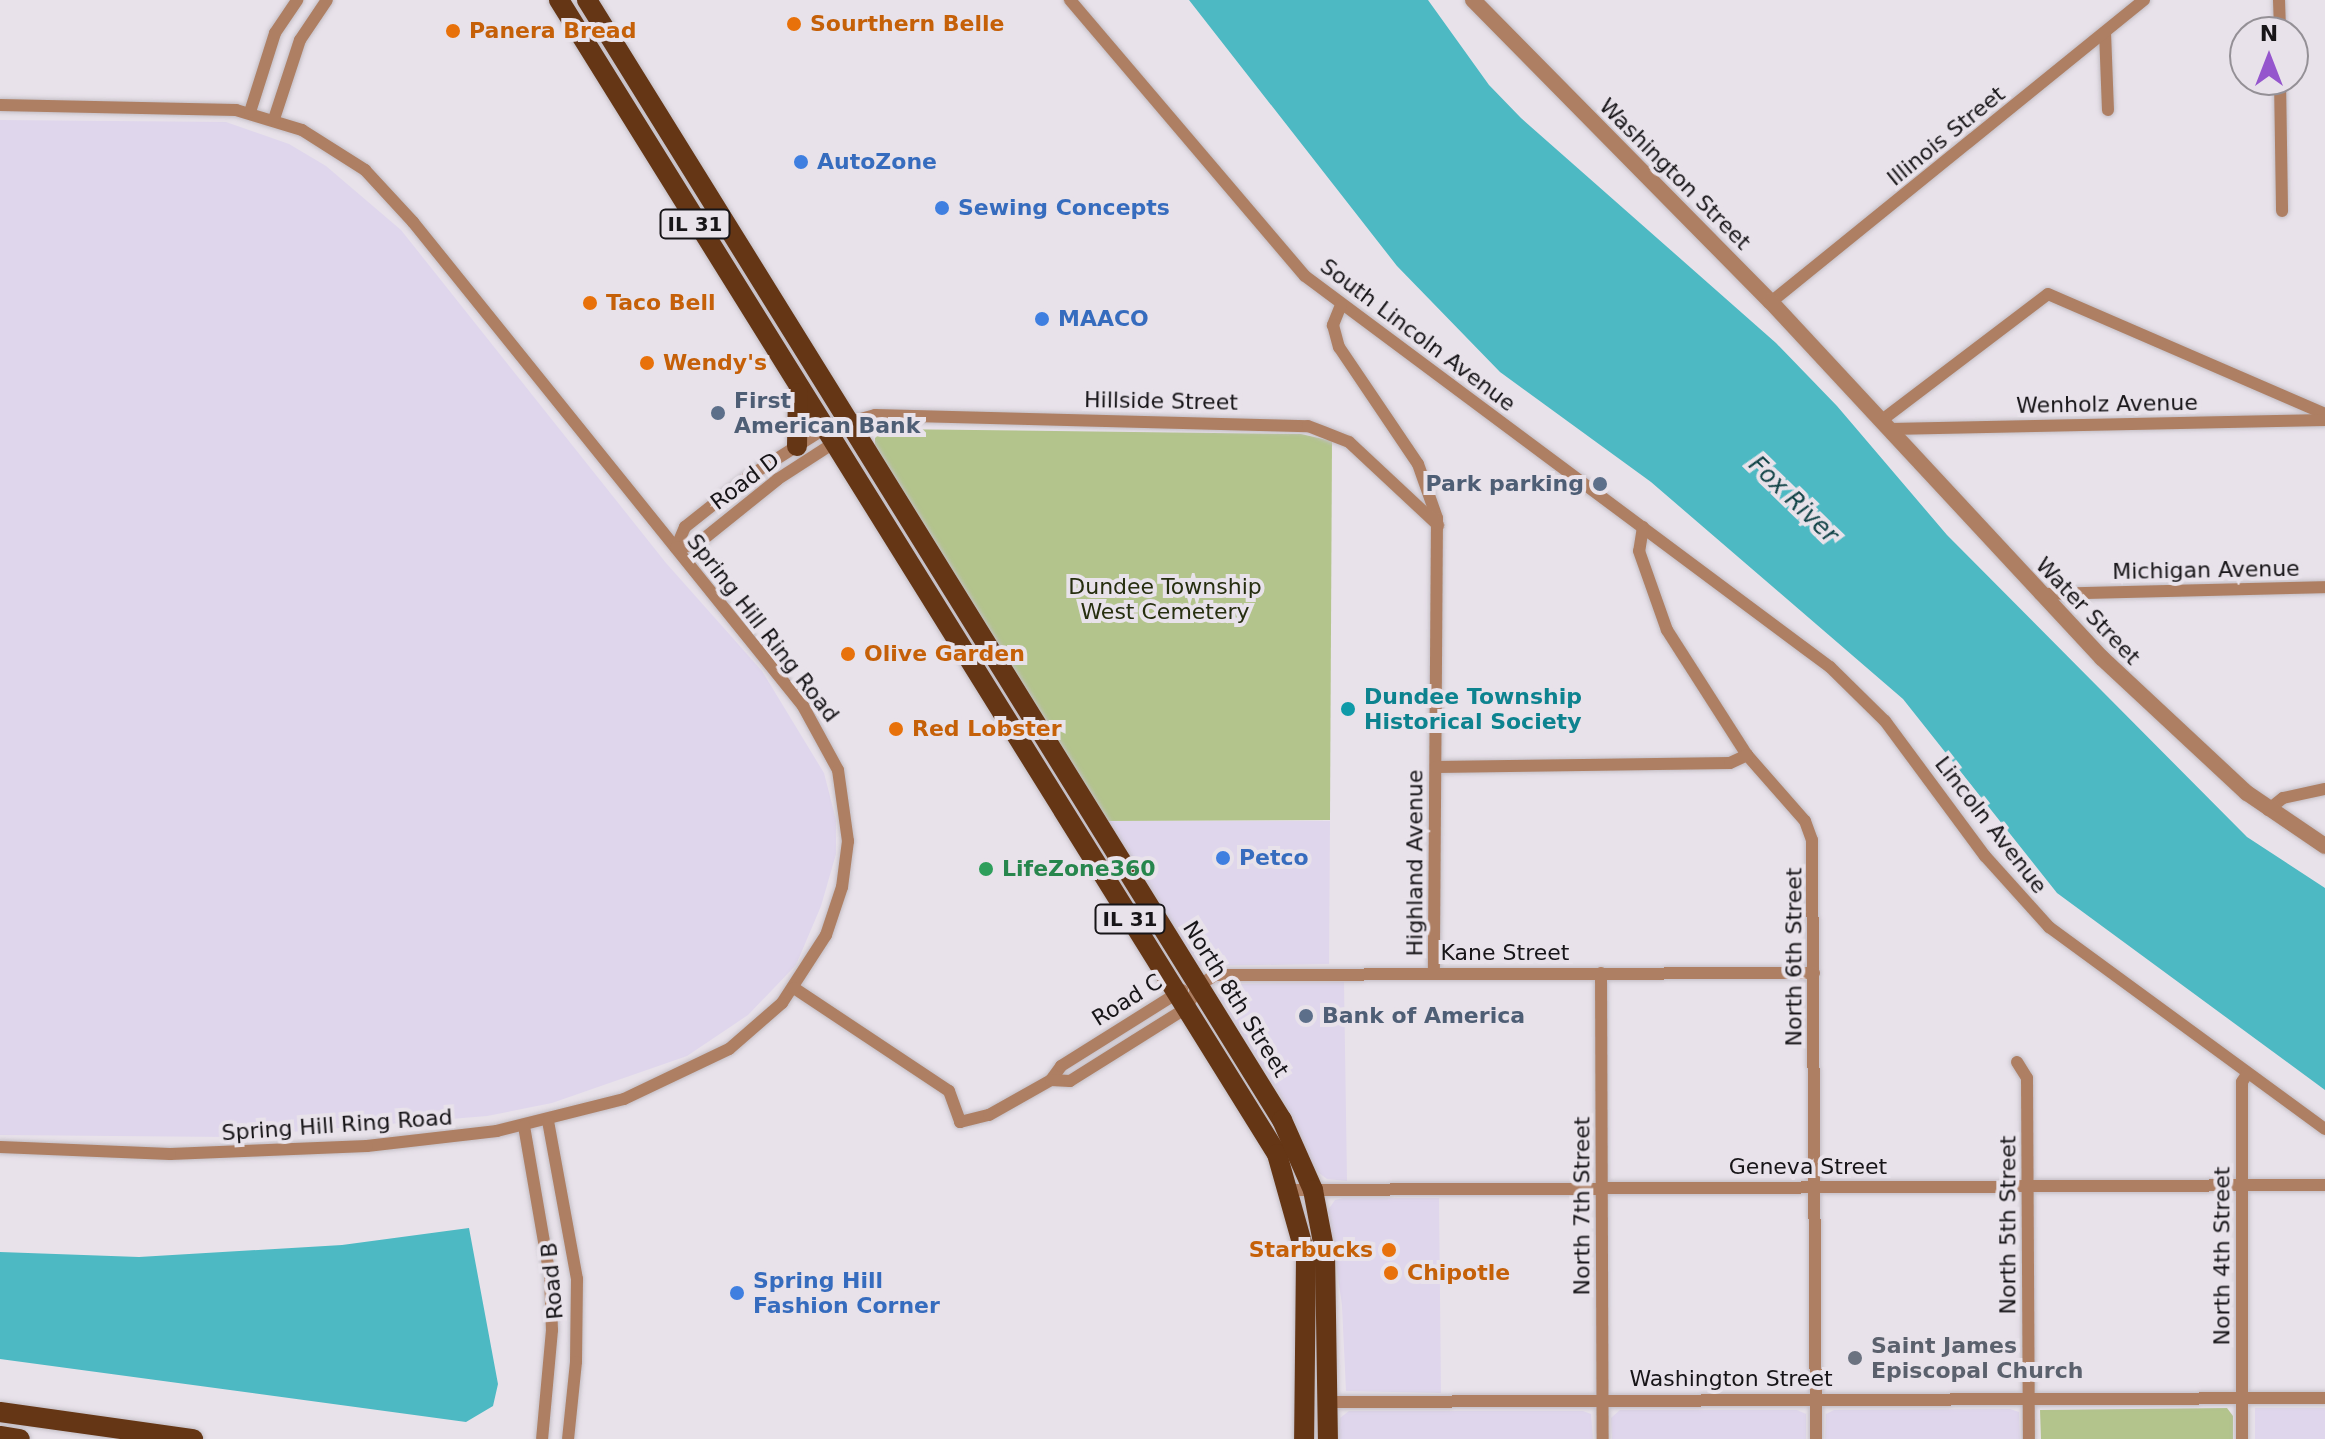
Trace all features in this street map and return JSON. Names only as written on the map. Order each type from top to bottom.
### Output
[{"type":"main road","name":"IL 31","points":[[559,0],[829,437]]},
{"type":"main road","name":"North 8th Street","points":[[587,0],[1282,1120],[1313,1190],[1329,1296],[1328,1439]]},
{"type":"main road","points":[[797,385],[801,412],[797,446]]},
{"type":"main road","name":"North 8th Street","points":[[829,437],[1180,1001],[1262,1127],[1290,1190],[1308,1276],[1304,1439]]},
{"type":"main road","points":[[1048,787],[1068,775]]},
{"type":"main road","points":[[0,1412],[193,1439]]},
{"type":"main road","points":[[0,1436],[20,1439]]},
{"type":"street","points":[[250,112],[275,33],[297,0]]},
{"type":"street","points":[[274,119],[300,40],[327,0]]},
{"type":"street","name":"South Lincoln Avenue","points":[[1070,0],[1278,247],[1341,305],[1643,527]]},
{"type":"street","name":"Washington Street","points":[[1473,0],[1844,380]]},
{"type":"street","name":"Illinois Street","points":[[1771,302],[2144,0]]},
{"type":"street","points":[[2105,32],[2108,110]]},
{"type":"street","points":[[2280,96],[2282,211]]},
{"type":"street","name":"Spring Hill Ring Road","points":[[0,105],[195,106],[250,112],[274,119],[337,149],[389,194],[816,724],[843,788],[848,841],[842,887],[826,935],[794,988],[758,1027],[696,1068],[624,1099],[548,1121],[423,1141],[267,1152],[102,1153],[0,1147]]},
{"type":"street","points":[[1886,424],[2048,294],[2325,414]]},
{"type":"street","name":"Highland Avenue","points":[[1341,305],[1333,323],[1337,343],[1418,464],[1433,497],[1438,525],[1434,973]]},
{"type":"street","name":"Water Street","points":[[1844,380],[2040,594],[2140,696],[2268,810],[2325,846]]},
{"type":"street","name":"Hillside Street","points":[[849,423],[875,415],[1308,426],[1349,442],[1438,525]]},
{"type":"street","name":"Wenholz Avenue","points":[[1886,424],[2325,420]]},
{"type":"street","name":"Road D","points":[[676,548],[696,545],[849,423]]},
{"type":"street","name":"Road D","points":[[676,548],[685,527],[797,446],[829,437],[849,423]]},
{"type":"street","name":"North 6th Street","points":[[1643,527],[1639,551],[1664,625],[1747,755],[1810,832],[1814,973],[1816,1439]]},
{"type":"street","name":"Lincoln Avenue","points":[[1643,527],[1777,625],[1864,697],[1985,856],[2049,927],[2325,1129]]},
{"type":"street","name":"Michigan Avenue","points":[[2040,594],[2325,587]]},
{"type":"street","points":[[1436,767],[1730,763],[1747,755]]},
{"type":"street","points":[[2268,810],[2287,796],[2325,789]]},
{"type":"street","name":"North 7th Street","points":[[1601,973],[1603,1439]]},
{"type":"street","name":"Kane Street","points":[[1200,985],[1215,975],[1814,973]]},
{"type":"street","name":"Road C","points":[[1051,1080],[1070,1081],[1200,985]]},
{"type":"street","name":"Road C","points":[[794,988],[949,1091],[960,1122],[989,1115],[1051,1080],[1061,1066],[1180,1001],[1200,985]]},
{"type":"street","name":"North 5th Street","points":[[2017,1062],[2027,1078],[2029,1439]]},
{"type":"street","name":"North 4th Street","points":[[2242,1439],[2242,1082],[2247,1074]]},
{"type":"street","name":"Road B","points":[[548,1121],[577,1279],[568,1439]]},
{"type":"street","name":"Road B","points":[[524,1126],[550,1276],[551,1355],[542,1439]]},
{"type":"street","name":"Geneva Street","points":[[1290,1190],[2325,1185]]},
{"type":"street","name":"Washington Street","points":[[1329,1402],[2325,1398]]},
{"type":"shaded area","points":[[0,120],[226,122],[289,144],[326,166],[401,230],[666,563],[762,671],[824,773],[836,820],[836,854],[821,906],[796,965],[748,1015],[687,1056],[552,1103],[487,1116],[230,1137],[0,1135]]},
{"type":"shaded area","points":[[1107,821],[1330,821],[1329,964],[1197,966]]},
{"type":"shaded area","points":[[1344,982],[1347,1181],[1327,1179],[1315,1170],[1282,1099],[1218,995],[1225,984]]},
{"type":"shaded area","points":[[1439,1198],[1441,1393],[1346,1391],[1342,1305],[1328,1210],[1335,1200]]},
{"type":"shaded area","points":[[2255,1408],[2325,1408],[2325,1439],[2255,1439]]},
{"type":"shaded area","points":[[2010,1409],[2019,1412],[2020,1439],[1825,1439],[1826,1414],[1834,1410]]},
{"type":"shaded area","points":[[1620,1410],[1797,1410],[1806,1414],[1806,1439],[1612,1439],[1611,1418]]},
{"type":"shaded area","points":[[1349,1411],[1583,1411],[1591,1414],[1593,1439],[1338,1439],[1340,1418]]},
{"type":"green space","name":"Dundee Township West Cemetery","points":[[886,429],[1301,434],[1332,441],[1330,820],[1106,821],[875,446],[875,438]]},
{"type":"green space","points":[[2227,1408],[2233,1416],[2233,1439],[2041,1439],[2040,1410]]},
{"type":"water","name":"Fox River","points":[[1189,0],[1428,0],[1489,85],[1521,118],[1776,343],[1837,406],[1947,535],[2247,837],[2325,888],[2325,1090],[2057,893],[1903,699],[1651,482],[1500,372],[1397,266]]},
{"type":"water","points":[[469,1228],[498,1384],[493,1406],[466,1422],[0,1359],[0,1252],[139,1257],[342,1245]]},
{"type":"place","name":"Sourthern Belle","points":[[794,24]]},
{"type":"place","name":"Panera Bread","points":[[453,31]]},
{"type":"place","name":"AutoZone","points":[[801,162]]},
{"type":"place","name":"Sewing Concepts","points":[[942,208]]},
{"type":"place","name":"Taco Bell","points":[[590,303]]},
{"type":"place","name":"MAACO","points":[[1042,319]]},
{"type":"place","name":"Wendy's","points":[[647,363]]},
{"type":"place","name":"First American Bank","points":[[718,413]]},
{"type":"place","name":"Park parking","points":[[1600,484]]},
{"type":"place","name":"Olive Garden","points":[[848,654]]},
{"type":"place","name":"Dundee Township Historical Society","points":[[1348,709]]},
{"type":"place","name":"Red Lobster","points":[[896,729]]},
{"type":"place","name":"Petco","points":[[1223,858]]},
{"type":"place","name":"LifeZone360","points":[[986,869]]},
{"type":"place","name":"Bank of America","points":[[1306,1016]]},
{"type":"place","name":"Starbucks","points":[[1389,1250]]},
{"type":"place","name":"Chipotle","points":[[1391,1273]]},
{"type":"place","name":"Spring Hill Fashion Corner","points":[[737,1293]]},
{"type":"place","name":"Saint James Episcopal Church","points":[[1855,1358]]}]
